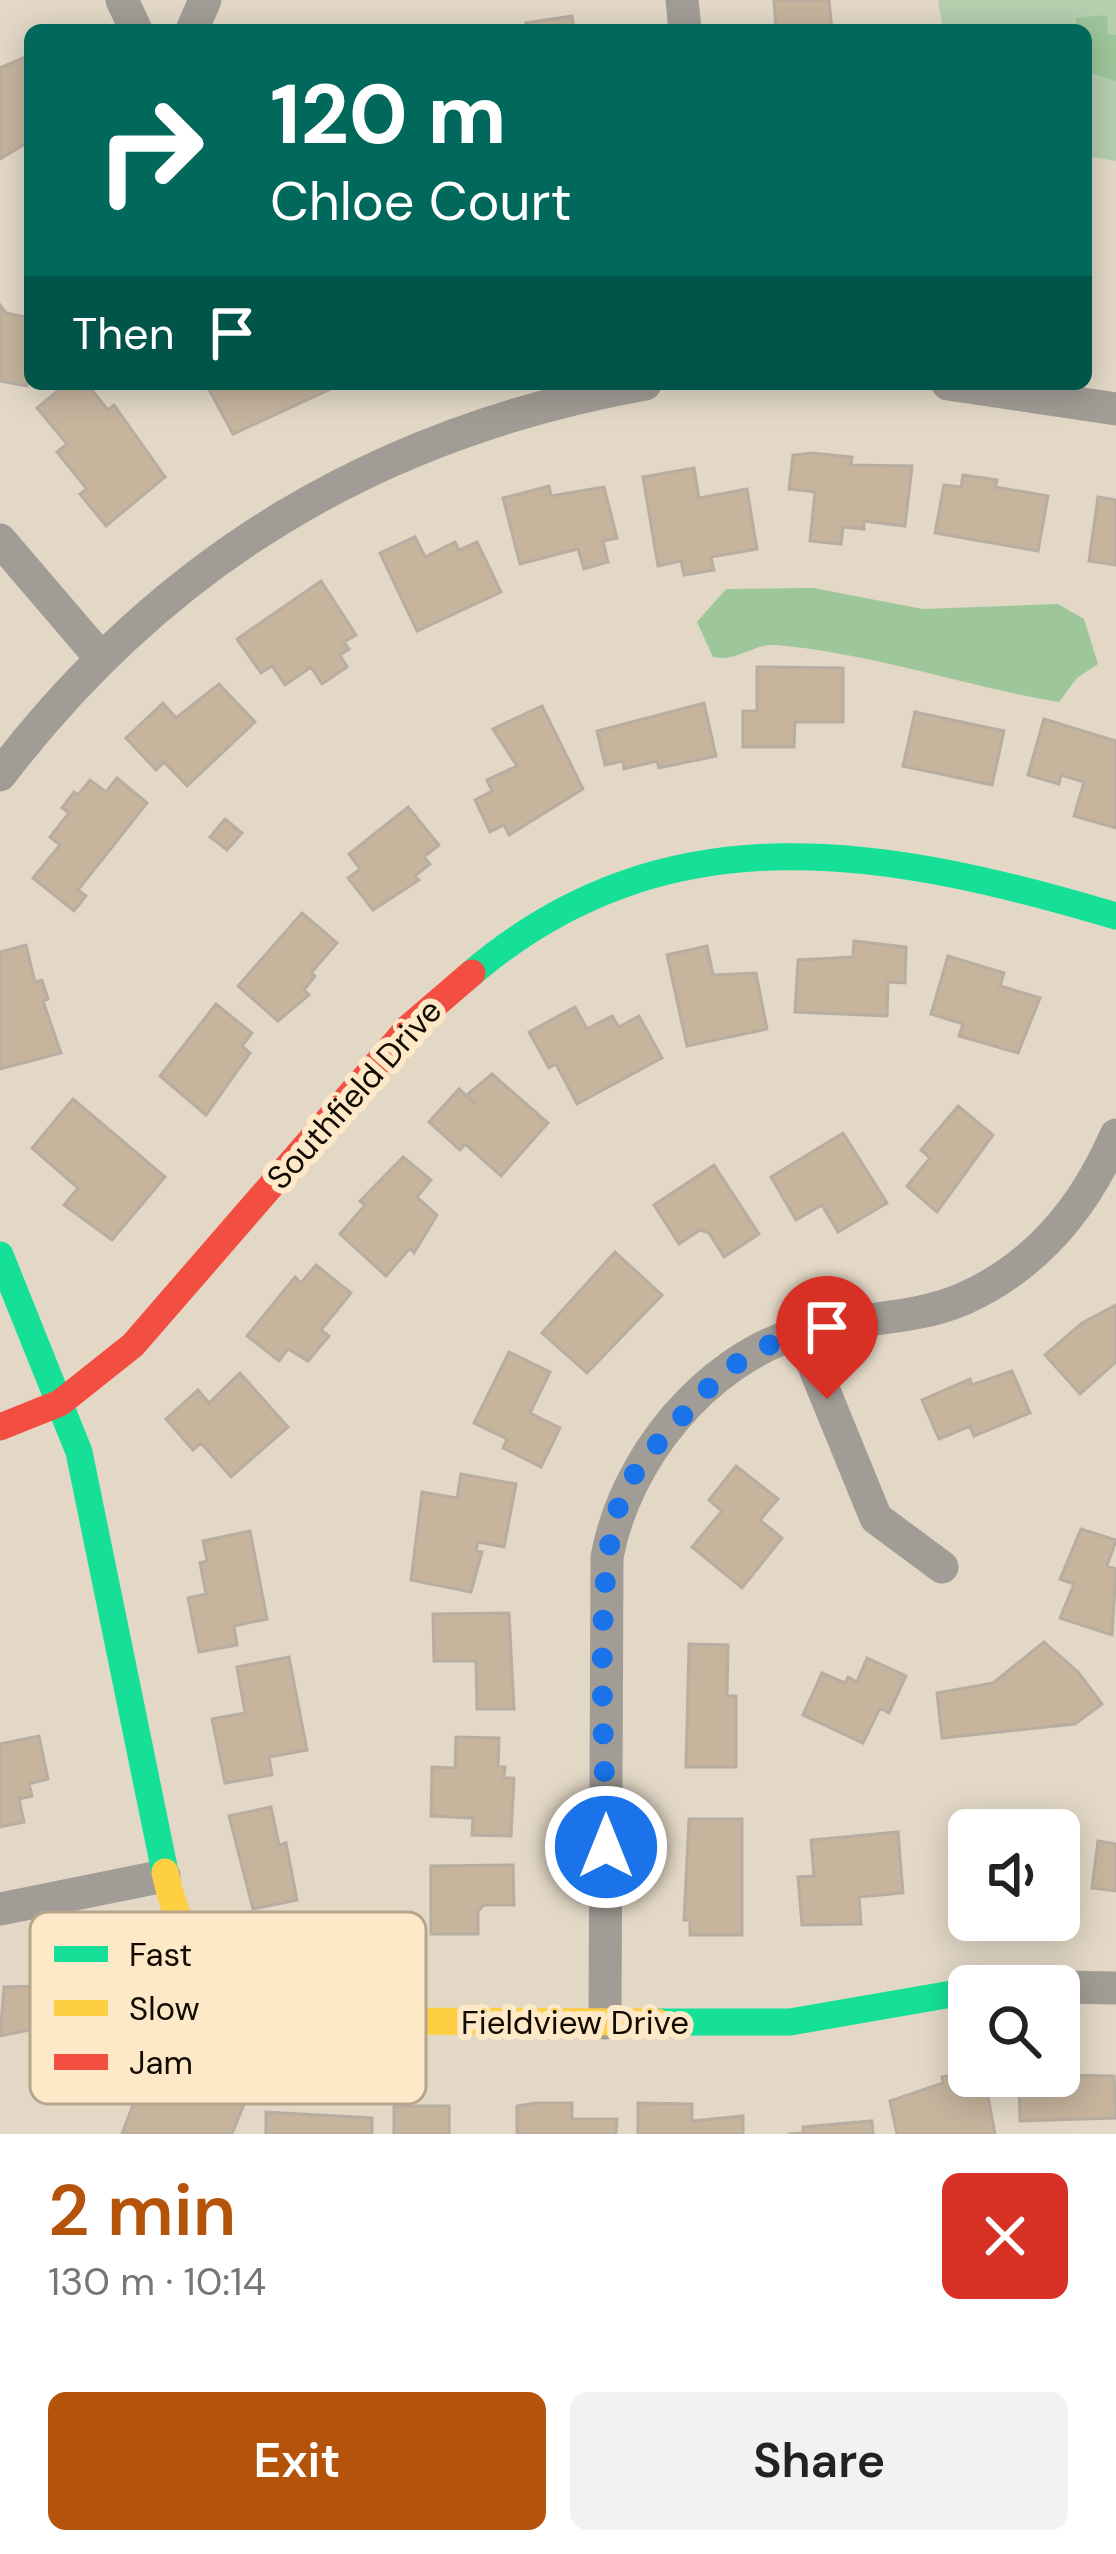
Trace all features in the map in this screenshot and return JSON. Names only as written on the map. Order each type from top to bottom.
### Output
[{"type":"street","points":[[0,775],[100,657],[145,614],[239,543],[373,467],[528,410],[618,390]]},
{"type":"street","points":[[987,390],[1116,410]]},
{"type":"street","points":[[0,540],[100,657]]},
{"type":"street","name":"Southfield Drive","points":[[0,1426],[60,1403],[133,1345],[408,1028],[455,982],[502,947],[600,892],[651,871],[706,858],[810,849],[908,861],[1116,916]]},
{"type":"street","points":[[605,2023],[606,1583],[613,1524],[637,1471],[725,1368],[805,1331],[945,1306],[1043,1248],[1087,1194],[1116,1136]]},
{"type":"street","name":"Fieldview Drive","points":[[0,1255],[60,1403],[89,1496],[173,1912]]},
{"type":"street","points":[[805,1331],[811,1359],[877,1518],[942,1568]]},
{"type":"street","points":[[0,1910],[164,1876]]},
{"type":"street","points":[[1080,1987],[1116,1988]]},
{"type":"street","name":"Fieldview Drive","points":[[426,2022],[820,2020],[948,1995]]},
{"type":"green space","points":[[938,0],[1116,0],[1116,161],[1092,157],[1092,24],[942,24]]},
{"type":"green space","points":[[1107,15],[1108,35],[1116,35],[1116,81],[1092,73],[1092,24],[1076,24],[1075,18]]},
{"type":"green space","points":[[813,588],[923,609],[1058,604],[1084,619],[1098,664],[1077,678],[1059,702],[811,649],[767,645],[730,657],[713,657],[697,622],[726,589]]},
{"type":"building","points":[[774,0],[829,0],[831,24],[776,24]]},
{"type":"building","points":[[572,16],[573,24],[526,24]]},
{"type":"building","points":[[24,58],[24,145],[0,159],[0,68]]},
{"type":"building","points":[[0,305],[6,313],[24,317],[24,385],[0,381]]},
{"type":"building","points":[[59,390],[92,390],[108,410],[114,405],[165,477],[106,526],[80,494],[87,489],[57,452],[67,444],[37,408]]},
{"type":"building","points":[[209,390],[328,390],[233,434]]},
{"type":"building","points":[[793,455],[852,457],[851,465],[912,466],[905,526],[864,521],[864,529],[843,527],[841,544],[810,541],[815,492],[789,489]]},
{"type":"building","points":[[694,468],[699,498],[747,489],[757,549],[711,557],[714,570],[684,575],[681,561],[658,566],[643,477]]},
{"type":"building","points":[[963,475],[997,480],[995,487],[1048,496],[1038,551],[935,533],[944,485],[961,487]]},
{"type":"building","points":[[549,486],[551,496],[604,487],[617,538],[603,541],[608,562],[584,569],[578,549],[520,564],[503,498]]},
{"type":"building","points":[[1098,497],[1116,500],[1116,565],[1089,561]]},
{"type":"building","points":[[415,537],[425,557],[455,542],[459,550],[477,542],[501,592],[417,631],[380,553]]},
{"type":"building","points":[[321,581],[356,635],[344,642],[349,649],[340,655],[347,667],[322,684],[311,667],[285,685],[272,666],[261,673],[237,639]]},
{"type":"building","points":[[757,667],[843,668],[843,722],[795,722],[794,747],[743,747],[743,711],[757,711]]},
{"type":"building","points":[[219,684],[255,722],[187,786],[164,762],[156,770],[126,738],[163,703],[176,718]]},
{"type":"building","points":[[704,703],[716,756],[659,768],[657,761],[624,769],[623,761],[605,765],[597,731]]},
{"type":"building","points":[[542,706],[583,789],[509,835],[504,825],[490,832],[475,800],[492,791],[487,780],[517,766],[493,729]]},
{"type":"building","points":[[915,712],[1004,731],[992,785],[903,766]]},
{"type":"building","points":[[1044,719],[1116,741],[1116,828],[1074,816],[1084,782],[1061,775],[1059,784],[1028,775]]},
{"type":"building","points":[[117,778],[147,803],[78,890],[86,896],[74,911],[33,878],[60,845],[50,837],[69,813],[62,808],[74,792],[78,795],[90,780],[106,792]]},
{"type":"building","points":[[408,807],[439,845],[424,857],[430,864],[415,876],[419,880],[373,910],[348,878],[360,869],[349,854]]},
{"type":"building","points":[[225,819],[242,833],[227,850],[210,837]]},
{"type":"building","points":[[302,913],[337,943],[311,973],[315,976],[304,990],[309,995],[278,1021],[238,986]]},
{"type":"building","points":[[854,941],[906,947],[905,983],[888,982],[887,1016],[795,1012],[798,960],[853,957]]},
{"type":"building","points":[[26,945],[35,982],[42,980],[48,999],[43,1001],[61,1053],[0,1069],[0,952]]},
{"type":"building","points":[[707,946],[713,975],[756,973],[767,1029],[687,1046],[667,955]]},
{"type":"building","points":[[948,956],[1004,973],[1000,986],[1040,998],[1018,1053],[959,1036],[963,1024],[931,1014]]},
{"type":"building","points":[[216,1004],[252,1033],[242,1046],[250,1053],[206,1115],[160,1076]]},
{"type":"building","points":[[575,1007],[587,1029],[612,1016],[619,1027],[639,1016],[662,1058],[577,1104],[556,1064],[549,1068],[529,1032]]},
{"type":"building","points":[[492,1074],[548,1123],[501,1176],[465,1144],[460,1150],[429,1122],[459,1089],[475,1104],[468,1094]]},
{"type":"building","points":[[73,1099],[165,1177],[112,1240],[64,1205],[78,1188],[32,1148]]},
{"type":"building","points":[[958,1106],[993,1135],[937,1212],[907,1186],[930,1158],[921,1150]]},
{"type":"building","points":[[843,1133],[887,1203],[838,1232],[822,1205],[796,1220],[771,1177]]},
{"type":"building","points":[[403,1157],[431,1180],[417,1197],[437,1215],[414,1253],[410,1248],[386,1276],[340,1234],[365,1205],[360,1201]]},
{"type":"building","points":[[714,1165],[759,1234],[724,1257],[709,1233],[700,1230],[679,1244],[654,1205]]},
{"type":"building","points":[[615,1252],[662,1295],[587,1373],[542,1333]]},
{"type":"building","points":[[316,1265],[351,1293],[321,1330],[329,1336],[308,1361],[288,1349],[279,1361],[247,1336],[295,1277],[301,1283]]},
{"type":"building","points":[[1116,1305],[1116,1362],[1080,1394],[1045,1355],[1082,1323]]},
{"type":"building","points":[[509,1352],[550,1372],[530,1413],[560,1428],[541,1467],[503,1448],[507,1439],[474,1423]]},
{"type":"building","points":[[1012,1371],[1030,1413],[974,1436],[970,1426],[939,1439],[922,1400],[970,1379],[972,1385]]},
{"type":"building","points":[[240,1373],[288,1427],[231,1477],[201,1443],[193,1450],[166,1419],[198,1390],[209,1403]]},
{"type":"building","points":[[736,1466],[778,1499],[760,1520],[782,1538],[742,1588],[692,1547],[722,1511],[709,1500]]},
{"type":"building","points":[[461,1474],[516,1484],[504,1547],[478,1542],[476,1551],[482,1552],[471,1592],[411,1580],[422,1492],[457,1498]]},
{"type":"building","points":[[1081,1529],[1116,1540],[1107,1566],[1116,1569],[1112,1635],[1060,1618],[1074,1584],[1060,1579]]},
{"type":"building","points":[[250,1531],[267,1619],[234,1626],[237,1645],[199,1652],[188,1598],[206,1594],[200,1563],[207,1561],[203,1541]]},
{"type":"building","points":[[509,1613],[514,1709],[477,1709],[476,1661],[434,1661],[433,1614]]},
{"type":"building","points":[[1044,1642],[1078,1672],[1102,1704],[1075,1724],[942,1738],[937,1693],[993,1683]]},
{"type":"building","points":[[689,1644],[728,1645],[727,1696],[736,1696],[736,1767],[686,1767]]},
{"type":"building","points":[[289,1657],[307,1750],[269,1757],[272,1775],[225,1783],[212,1719],[245,1713],[237,1667]]},
{"type":"building","points":[[867,1658],[906,1676],[889,1713],[880,1708],[863,1743],[803,1715],[822,1673],[845,1683],[848,1677],[857,1682]]},
{"type":"building","points":[[39,1736],[48,1779],[29,1784],[32,1796],[19,1799],[24,1822],[0,1827],[0,1744]]},
{"type":"building","points":[[456,1737],[499,1738],[498,1767],[505,1767],[504,1778],[514,1778],[511,1836],[472,1835],[473,1818],[431,1816],[432,1767],[455,1768]]},
{"type":"building","points":[[271,1807],[279,1845],[286,1843],[297,1900],[253,1909],[229,1816]]},
{"type":"building","points":[[689,1819],[742,1819],[742,1935],[690,1935],[690,1920],[684,1920]]},
{"type":"building","points":[[898,1832],[903,1893],[859,1897],[861,1924],[802,1925],[798,1877],[814,1876],[811,1840]]},
{"type":"building","points":[[1098,1841],[1116,1844],[1116,1891],[1092,1888]]},
{"type":"building","points":[[513,1865],[514,1905],[484,1905],[478,1911],[478,1934],[431,1934],[431,1866]]},
{"type":"building","points":[[30,1986],[30,2030],[0,2036],[4,1987]]},
{"type":"building","points":[[1080,2075],[1114,2076],[1116,2118],[1020,2121],[1019,2097],[1080,2097]]},
{"type":"building","points":[[948,2076],[948,2097],[988,2097],[995,2134],[897,2134],[890,2101],[943,2083],[942,2077]]},
{"type":"building","points":[[572,2103],[572,2119],[617,2119],[616,2134],[517,2134],[517,2106]]},
{"type":"building","points":[[638,2103],[692,2104],[692,2121],[743,2116],[743,2134],[638,2134]]},
{"type":"building","points":[[133,2104],[244,2104],[232,2134],[122,2134]]},
{"type":"building","points":[[449,2106],[449,2134],[394,2134],[394,2107]]},
{"type":"building","points":[[266,2112],[372,2118],[372,2134],[266,2134]]},
{"type":"building","points":[[872,2121],[873,2134],[788,2134],[803,2133],[803,2127]]},
{"type":"traffic: fast","points":[[472,973],[547,920],[624,884],[702,864],[783,857],[865,861],[948,873],[1116,916]]},
{"type":"traffic: fast","points":[[0,1255],[79,1452],[165,1872]]},
{"type":"traffic: fast","points":[[657,2022],[790,2022],[948,1995]]},
{"type":"traffic: slow","points":[[165,1872],[176,1912]]},
{"type":"traffic: slow","points":[[426,2021],[657,2022]]},
{"type":"traffic: jam","points":[[0,1427],[60,1403],[133,1345],[408,1028],[472,973]]},
{"type":"route","points":[[606,1847],[607,1557],[622,1497],[655,1447],[725,1368],[747,1353],[805,1331],[827,1399]]}]
